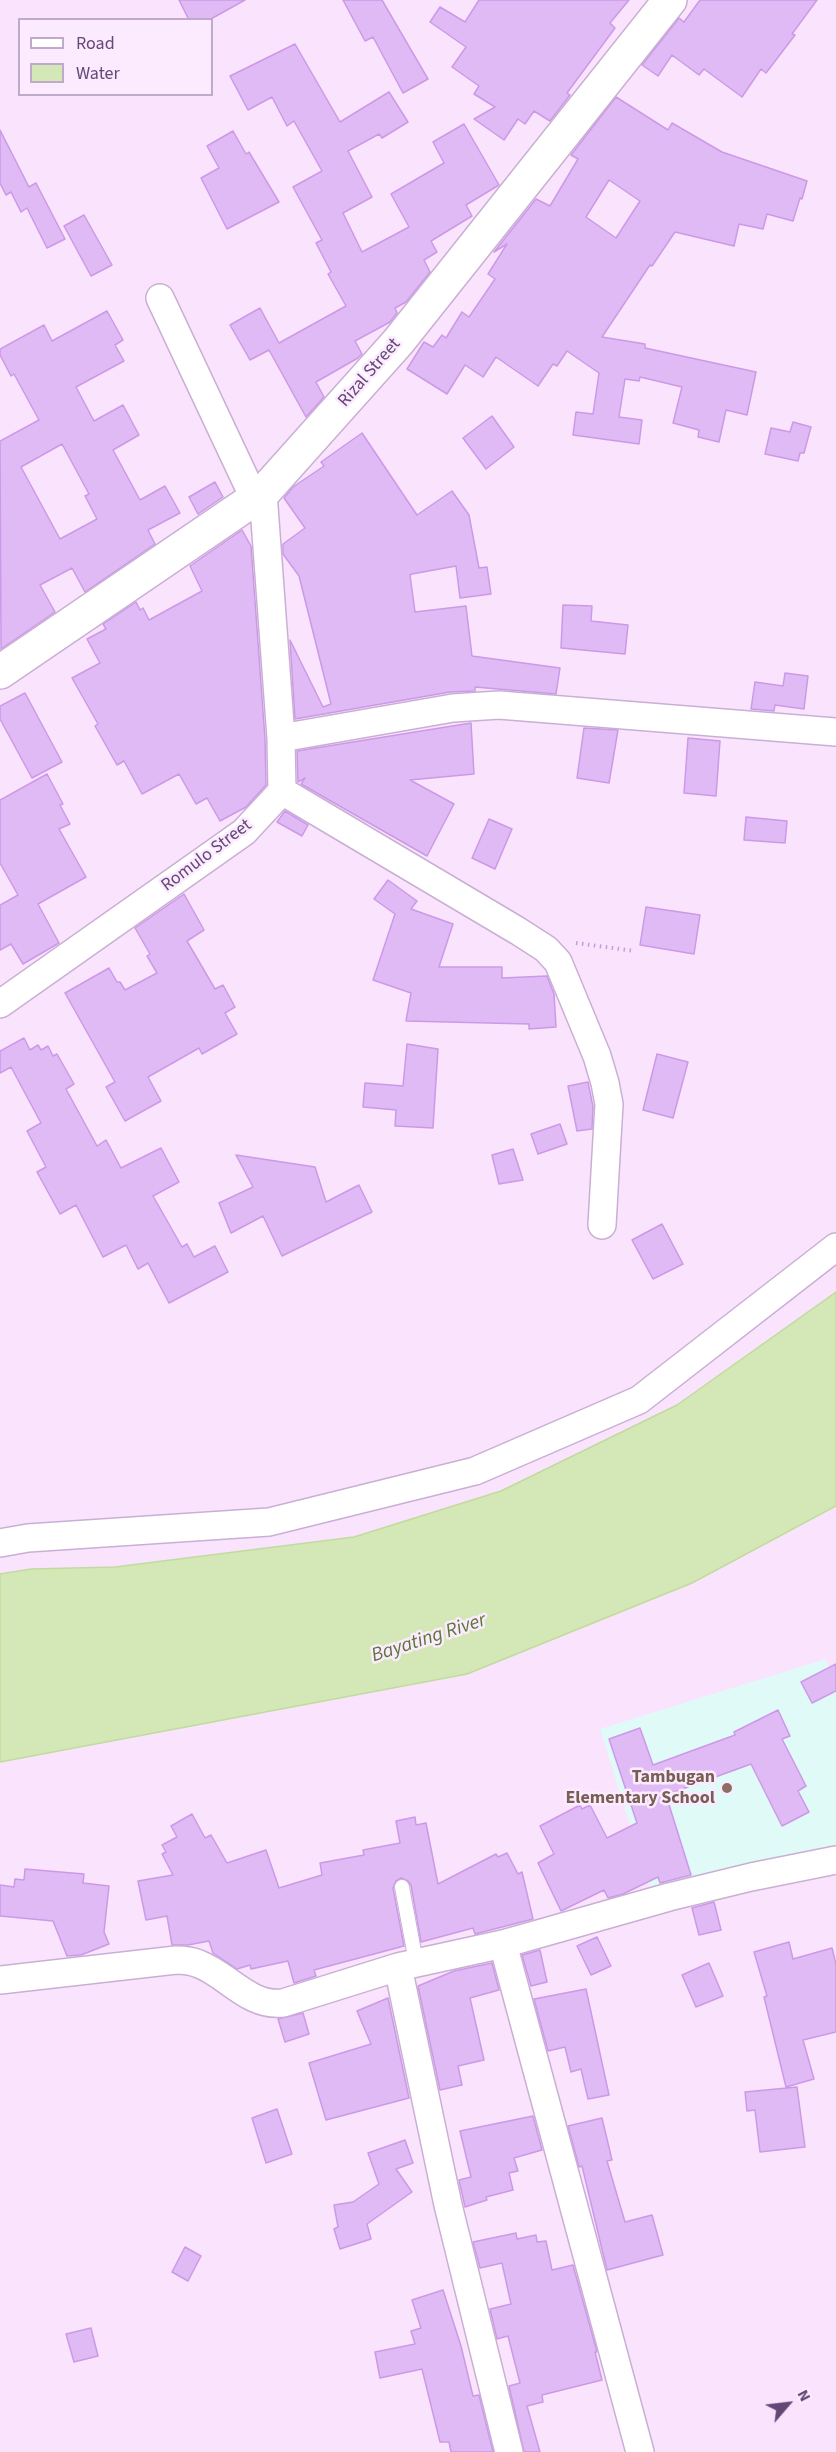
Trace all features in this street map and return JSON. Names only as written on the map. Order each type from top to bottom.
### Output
[{"type":"street","name":"Rizal Street","points":[[0,672],[259,496],[398,342],[670,0]]},
{"type":"street","points":[[159,298],[259,496],[281,738],[282,791],[546,949],[558,962],[597,1056],[609,1104],[602,1225]]},
{"type":"street","points":[[281,738],[453,708],[499,705],[836,732]]},
{"type":"street","name":"Romulo Street","points":[[0,1004],[244,832],[282,791]]},
{"type":"street","points":[[0,1542],[28,1538],[269,1522],[476,1471],[639,1400],[836,1247]]},
{"type":"street","points":[[0,1980],[176,1960],[189,1961],[201,1964],[249,1996],[270,2005],[407,1965],[503,1944],[669,1897],[836,1860]]},
{"type":"street","points":[[503,1944],[640,2452]]},
{"type":"street","points":[[407,1965],[448,2205],[509,2452]]},
{"type":"lane","points":[[402,1887],[407,1965]]},
{"type":"path","points":[[546,949],[564,943],[582,943],[635,951]]},
{"type":"shaded area","name":"Tambugan Elementary School","points":[[826,1659],[836,1690],[836,1847],[651,1892],[600,1729]]},
{"type":"water","name":"Bayating River","points":[[836,1292],[836,1506],[692,1583],[467,1674],[0,1762],[0,1574],[31,1569],[115,1567],[354,1537],[501,1491],[677,1405]]},
{"type":"building","points":[[179,0],[245,0],[213,18],[188,18]]},
{"type":"building","points":[[343,0],[382,0],[428,79],[403,93],[373,37],[365,41]]},
{"type":"building","points":[[479,0],[629,0],[610,23],[615,28],[567,93],[570,95],[550,121],[534,111],[525,124],[518,119],[504,140],[474,119],[495,107],[474,94],[479,86],[452,67],[466,47],[430,22],[440,7],[465,22]]},
{"type":"building","points":[[700,0],[817,0],[792,34],[795,35],[766,73],[761,69],[742,97],[704,69],[699,75],[672,55],[658,76],[642,65],[679,18],[684,22]]},
{"type":"building","points":[[295,44],[340,122],[389,92],[408,122],[382,138],[379,134],[348,151],[372,197],[343,213],[362,252],[409,227],[391,194],[444,163],[433,142],[464,124],[499,185],[466,205],[472,216],[431,241],[437,252],[424,260],[430,272],[406,302],[395,308],[397,313],[390,322],[355,341],[362,354],[358,358],[316,382],[324,397],[306,417],[269,350],[250,360],[230,325],[260,308],[279,343],[346,306],[328,274],[331,272],[316,243],[322,240],[293,187],[322,171],[294,121],[287,126],[272,97],[248,110],[230,76]]},
{"type":"building","points":[[616,97],[668,130],[672,123],[722,152],[807,181],[793,221],[767,214],[763,229],[739,224],[734,246],[675,232],[602,337],[645,344],[645,348],[756,372],[747,415],[726,410],[719,442],[698,437],[699,430],[673,423],[682,387],[640,377],[639,381],[625,379],[619,417],[642,420],[639,444],[573,435],[576,412],[593,414],[599,373],[567,351],[557,366],[553,364],[538,386],[496,357],[483,377],[465,365],[447,394],[407,369],[424,342],[433,347],[442,335],[446,338],[462,312],[469,317],[495,279],[488,274],[507,244],[494,252],[536,199],[550,206],[578,159],[571,155]],"holes":[[[609,180],[640,201],[616,238],[586,217]]]},
{"type":"building","points":[[0,130],[29,187],[36,183],[65,239],[47,248],[27,208],[21,212],[11,192],[6,195],[0,183]]},
{"type":"building","points":[[233,131],[246,154],[249,152],[279,202],[227,229],[201,178],[219,168],[207,146]]},
{"type":"building","points":[[84,215],[112,265],[91,276],[64,226]]},
{"type":"building","points":[[107,311],[123,340],[115,345],[124,361],[76,387],[94,421],[123,405],[139,435],[113,450],[140,500],[165,486],[180,513],[148,530],[155,544],[85,592],[72,568],[40,585],[55,612],[1,649],[0,441],[39,420],[14,374],[11,376],[0,355],[0,349],[44,325],[52,341]],"holes":[[[62,444],[89,494],[85,496],[97,519],[60,539],[21,467]]]},
{"type":"building","points":[[492,416],[514,447],[486,469],[463,438]]},
{"type":"building","points":[[793,422],[811,427],[804,453],[800,453],[798,461],[765,454],[771,428],[790,432]]},
{"type":"building","points":[[362,433],[417,515],[452,491],[469,515],[479,568],[487,567],[491,594],[460,598],[456,566],[410,575],[415,612],[466,606],[472,656],[560,668],[556,694],[475,687],[475,691],[450,692],[295,719],[290,640],[323,707],[331,704],[299,576],[283,554],[283,544],[305,528],[284,498],[293,487],[324,466],[321,462]]},
{"type":"building","points":[[215,482],[223,497],[198,514],[189,497]]},
{"type":"building","points":[[242,530],[251,546],[265,739],[266,785],[246,807],[220,821],[207,798],[196,804],[179,774],[142,794],[124,761],[117,765],[95,726],[98,724],[72,678],[100,663],[87,639],[106,629],[103,624],[136,602],[140,610],[143,608],[149,620],[202,591],[190,566]]},
{"type":"building","points":[[563,605],[592,606],[591,621],[628,625],[625,654],[561,648]]},
{"type":"building","points":[[785,673],[808,676],[804,709],[775,705],[774,711],[751,709],[755,682],[783,686]]},
{"type":"building","points":[[25,693],[62,762],[32,778],[0,719],[0,706]]},
{"type":"building","points":[[471,723],[474,774],[410,780],[454,804],[427,856],[301,784],[305,778],[298,782],[297,751]]},
{"type":"building","points":[[584,728],[618,730],[609,783],[577,778]]},
{"type":"building","points":[[688,738],[720,741],[716,796],[684,793]]},
{"type":"building","points":[[47,774],[63,804],[60,805],[70,824],[59,829],[86,877],[38,904],[59,943],[23,964],[11,944],[0,950],[0,905],[18,895],[0,863],[0,800]]},
{"type":"building","points":[[285,811],[308,825],[302,836],[277,822]]},
{"type":"building","points":[[746,817],[787,821],[785,843],[744,840]]},
{"type":"building","points":[[489,819],[512,829],[495,869],[472,858]]},
{"type":"building","points":[[388,880],[417,901],[411,909],[453,924],[439,967],[502,967],[502,978],[547,976],[554,994],[556,1027],[529,1029],[529,1024],[406,1021],[411,993],[373,980],[395,914],[374,899]]},
{"type":"building","points":[[184,894],[204,930],[187,941],[215,989],[223,985],[235,1007],[225,1013],[237,1034],[202,1054],[199,1048],[148,1077],[161,1101],[125,1121],[106,1087],[115,1082],[65,993],[109,968],[125,990],[157,973],[147,956],[150,954],[135,928]]},
{"type":"building","points":[[646,907],[700,915],[694,954],[640,945]]},
{"type":"building","points":[[24,1038],[30,1050],[38,1045],[41,1050],[48,1046],[53,1056],[57,1054],[74,1084],[66,1089],[97,1146],[106,1140],[121,1168],[161,1148],[179,1182],[153,1196],[182,1247],[187,1244],[194,1257],[215,1246],[228,1272],[169,1303],[148,1263],[138,1269],[126,1245],[103,1257],[76,1205],[60,1214],[37,1172],[46,1167],[27,1131],[41,1123],[11,1067],[0,1073],[0,1051]]},
{"type":"building","points":[[407,1044],[438,1049],[433,1128],[395,1126],[396,1110],[363,1107],[365,1083],[403,1086]]},
{"type":"building","points":[[657,1054],[688,1062],[673,1118],[643,1110]]},
{"type":"building","points":[[588,1082],[593,1107],[592,1129],[577,1131],[568,1086]]},
{"type":"building","points":[[560,1124],[567,1144],[538,1154],[531,1134]]},
{"type":"building","points":[[513,1149],[523,1180],[499,1184],[492,1155]]},
{"type":"building","points":[[236,1155],[315,1167],[326,1202],[359,1185],[372,1212],[282,1256],[263,1216],[231,1233],[219,1203],[253,1187]]},
{"type":"building","points":[[662,1224],[683,1264],[653,1279],[632,1240]]},
{"type":"building","points":[[836,1664],[836,1691],[812,1703],[801,1682]]},
{"type":"building","points":[[778,1710],[790,1736],[782,1739],[806,1786],[798,1791],[809,1812],[782,1826],[751,1764],[666,1795],[691,1875],[660,1883],[658,1877],[623,1894],[608,1898],[604,1890],[561,1911],[538,1863],[554,1854],[540,1826],[580,1805],[582,1809],[590,1805],[607,1838],[637,1823],[609,1739],[640,1728],[653,1765],[735,1735],[734,1732]]},
{"type":"building","points":[[192,1814],[205,1838],[211,1835],[227,1863],[266,1850],[279,1888],[322,1875],[320,1863],[364,1855],[363,1850],[400,1843],[396,1821],[415,1817],[416,1825],[426,1823],[438,1884],[496,1854],[498,1857],[507,1853],[518,1874],[522,1872],[533,1919],[475,1934],[473,1928],[421,1942],[411,1885],[401,1878],[396,1881],[393,1888],[404,1946],[314,1970],[316,1976],[294,1983],[288,1961],[251,1969],[250,1965],[237,1969],[213,1953],[209,1941],[172,1945],[167,1916],[146,1920],[138,1881],[173,1875],[162,1854],[166,1852],[162,1845],[177,1837],[171,1826]]},
{"type":"building","points":[[25,1869],[84,1874],[83,1883],[109,1886],[104,1932],[109,1944],[81,1955],[67,1956],[53,1921],[0,1916],[0,1885],[14,1887],[15,1879],[24,1880]]},
{"type":"building","points":[[714,1902],[721,1930],[699,1935],[692,1908]]},
{"type":"building","points":[[597,1937],[611,1966],[591,1975],[577,1946]]},
{"type":"building","points":[[789,1942],[793,1959],[832,1948],[836,1964],[836,2032],[803,2040],[814,2079],[786,2087],[764,1997],[767,1996],[754,1952]]},
{"type":"building","points":[[540,1950],[547,1982],[531,1986],[522,1955]]},
{"type":"building","points":[[492,1963],[499,1990],[470,1998],[484,2060],[458,2066],[462,2085],[440,2090],[418,1986],[454,1971]]},
{"type":"building","points":[[709,1963],[723,1996],[696,2007],[682,1975]]},
{"type":"building","points":[[586,1989],[609,2095],[588,2099],[581,2069],[571,2072],[565,2047],[548,2051],[534,1999]]},
{"type":"building","points":[[388,1998],[409,2098],[326,2120],[309,2063],[371,2044],[357,2011]]},
{"type":"building","points":[[303,2013],[309,2034],[285,2042],[278,2019]]},
{"type":"building","points":[[797,2087],[805,2147],[760,2152],[755,2110],[747,2111],[745,2092]]},
{"type":"building","points":[[277,2109],[292,2154],[266,2163],[252,2118]]},
{"type":"building","points":[[533,2116],[542,2150],[514,2158],[518,2171],[509,2173],[513,2190],[486,2197],[487,2200],[465,2207],[459,2180],[471,2177],[460,2131]]},
{"type":"building","points":[[602,2118],[612,2160],[607,2161],[625,2222],[652,2215],[663,2255],[607,2270],[582,2166],[579,2167],[568,2126]]},
{"type":"building","points":[[405,2140],[413,2163],[396,2169],[412,2192],[367,2224],[371,2239],[340,2249],[334,2229],[338,2227],[334,2205],[353,2202],[379,2184],[368,2153]]},
{"type":"building","points":[[516,2233],[517,2239],[536,2235],[537,2242],[546,2241],[552,2270],[573,2265],[597,2352],[595,2352],[602,2380],[542,2395],[543,2402],[527,2406],[540,2452],[524,2452],[509,2386],[520,2383],[508,2336],[497,2339],[490,2309],[511,2304],[502,2263],[480,2268],[473,2242]]},
{"type":"building","points":[[185,2247],[201,2256],[188,2281],[172,2272]]},
{"type":"building","points":[[443,2290],[461,2346],[473,2396],[479,2395],[493,2452],[451,2452],[449,2442],[440,2442],[422,2369],[380,2378],[375,2352],[415,2344],[411,2331],[421,2328],[412,2300]]},
{"type":"building","points":[[91,2328],[98,2356],[74,2362],[66,2334]]},
{"type":"place","name":"Tambugan Elementary School","points":[[727,1788]]}]
